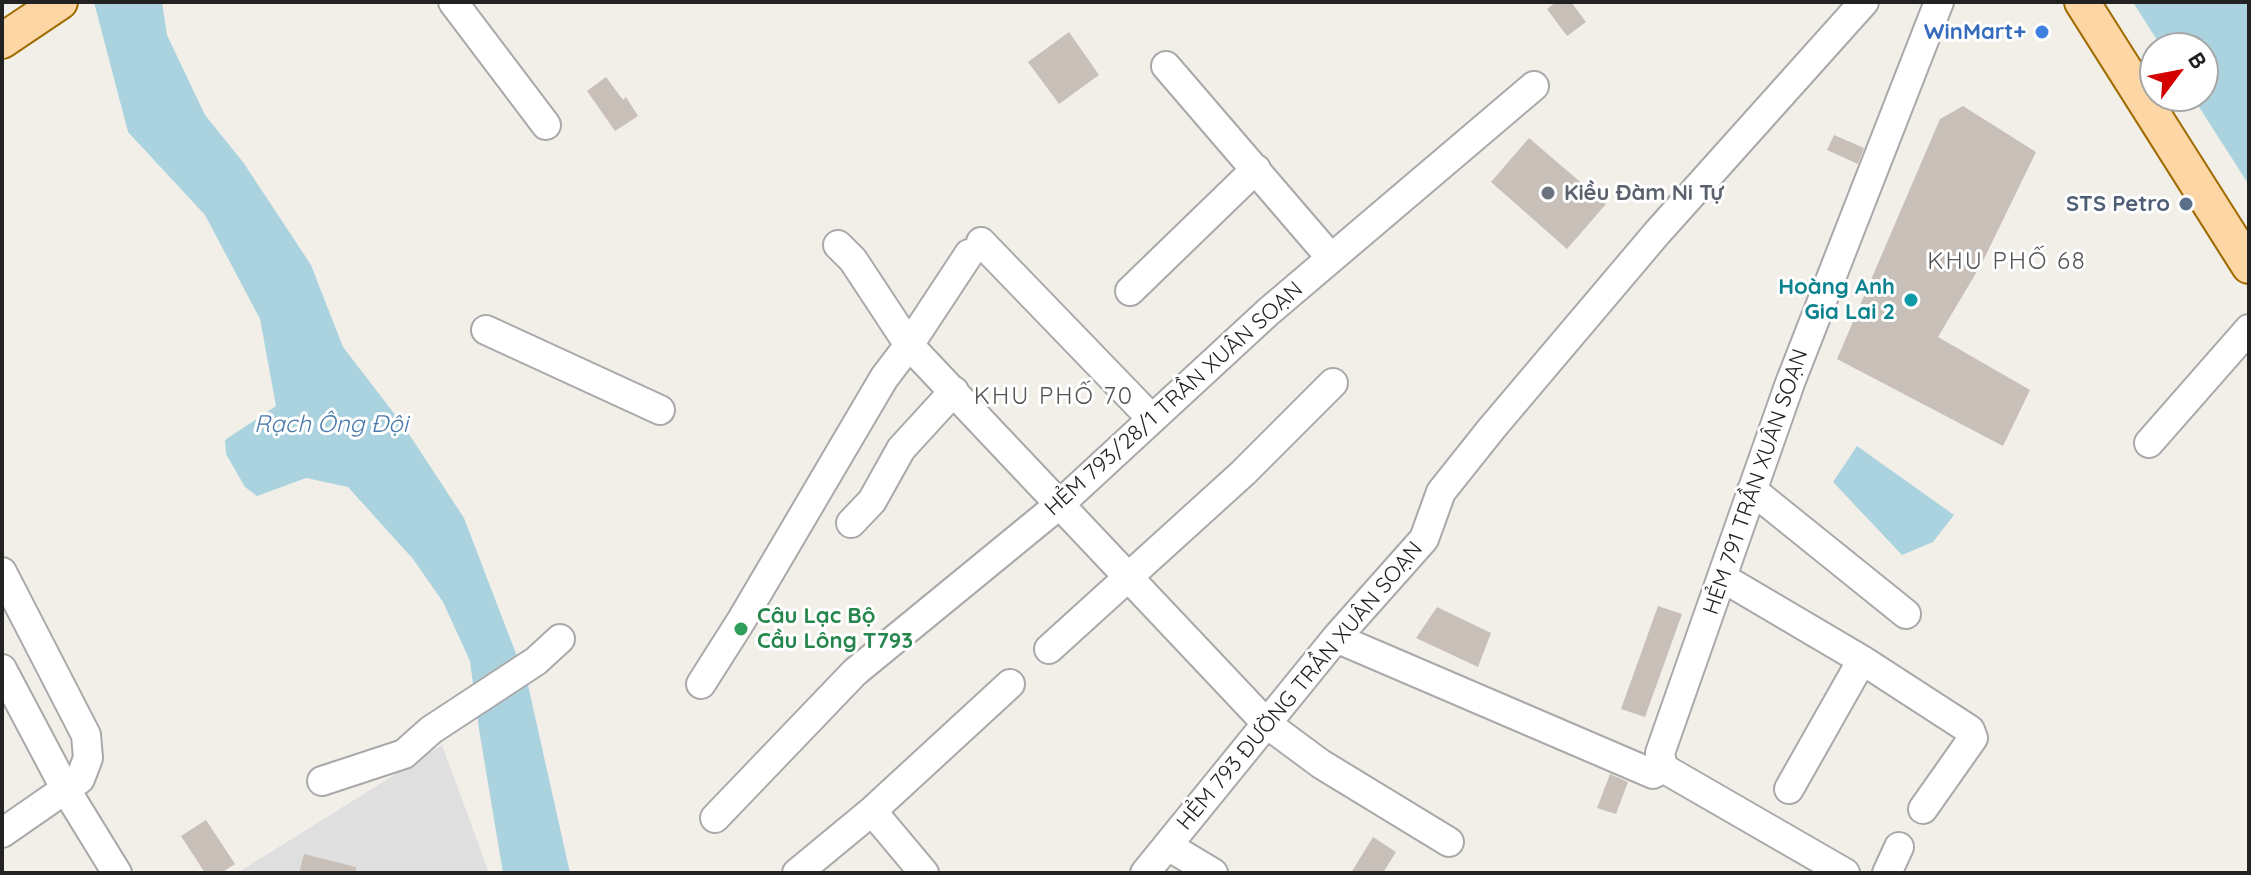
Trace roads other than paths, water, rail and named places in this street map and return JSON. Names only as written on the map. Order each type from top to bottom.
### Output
[{"type":"main road","points":[[2082,2],[2249,266]]},
{"type":"main road","points":[[2,41],[53,6]]},
{"type":"street","points":[[453,2],[546,125]]},
{"type":"street","name":"HẺM 793 ĐƯỜNG TRẦN XUÂN SOẠN","points":[[1145,873],[1336,638],[1424,539],[1441,492],[1657,233],[1864,2]]},
{"type":"street","name":"HẺM 791 TRẦN XUÂN SOẠN","points":[[1663,768],[1660,753],[1801,352],[1939,2]]},
{"type":"street","points":[[1166,66],[1331,258]]},
{"type":"street","name":"HẺM 793/28/1 TRẦN XUÂN SOẠN","points":[[715,818],[855,672],[1060,504],[1331,258],[1534,86]]},
{"type":"street","points":[[1130,291],[1256,169]]},
{"type":"street","points":[[838,245],[881,299],[909,345],[1267,724],[1321,764],[1449,842]]},
{"type":"street","points":[[701,684],[884,378],[975,248],[1152,419]]},
{"type":"street","points":[[2149,443],[2249,329]]},
{"type":"street","points":[[486,330],[660,410]]},
{"type":"street","points":[[1049,649],[1243,473],[1333,383]]},
{"type":"street","points":[[851,523],[872,501],[901,449],[954,391]]},
{"type":"street","points":[[1752,490],[1906,614]]},
{"type":"street","points":[[2,572],[86,735],[88,758],[80,779],[2,833]]},
{"type":"street","points":[[1723,578],[1862,660],[1972,732],[1973,738],[1923,809]]},
{"type":"street","points":[[1336,638],[1653,774],[1663,768],[1845,873]]},
{"type":"street","points":[[322,781],[404,754],[431,730],[536,661],[560,639]]},
{"type":"street","points":[[1789,789],[1862,660]]},
{"type":"street","points":[[2,669],[66,790],[117,873]]},
{"type":"street","points":[[797,873],[872,811],[1010,684]]},
{"type":"street","points":[[872,811],[924,873]]},
{"type":"street","points":[[1168,846],[1213,873]]},
{"type":"street","points":[[1887,873],[1899,847]]},
{"type":"water","name":"Rạch Ông Đội","points":[[94,2],[162,2],[167,35],[205,115],[243,162],[311,265],[343,347],[403,425],[464,518],[528,685],[570,873],[503,873],[470,661],[443,602],[413,559],[348,487],[306,478],[257,496],[245,487],[226,454],[225,440],[276,406],[260,319],[205,215],[128,132]]},
{"type":"water","points":[[2133,2],[2249,2],[2249,185],[2202,112],[2219,112],[2219,32],[2152,32]]},
{"type":"water","points":[[1857,446],[1954,515],[1933,542],[1902,555],[1833,482]]},
{"type":"place","name":"WinMart+","points":[[2042,32]]},
{"type":"place","name":"Kiều Đàm Ni Tự","points":[[1548,193]]},
{"type":"place","name":"STS Petro","points":[[2186,204]]},
{"type":"place","name":"Hoàng Anh Gia Lai 2","points":[[1911,300]]},
{"type":"place","name":"Câu Lạc Bộ Cầu Lông T793","points":[[741,629]]},
{"type":"district","name":"KHU PHỐ 68","points":[[2007,262]]},
{"type":"district","name":"KHU PHỐ 70","points":[[1054,397]]}]
